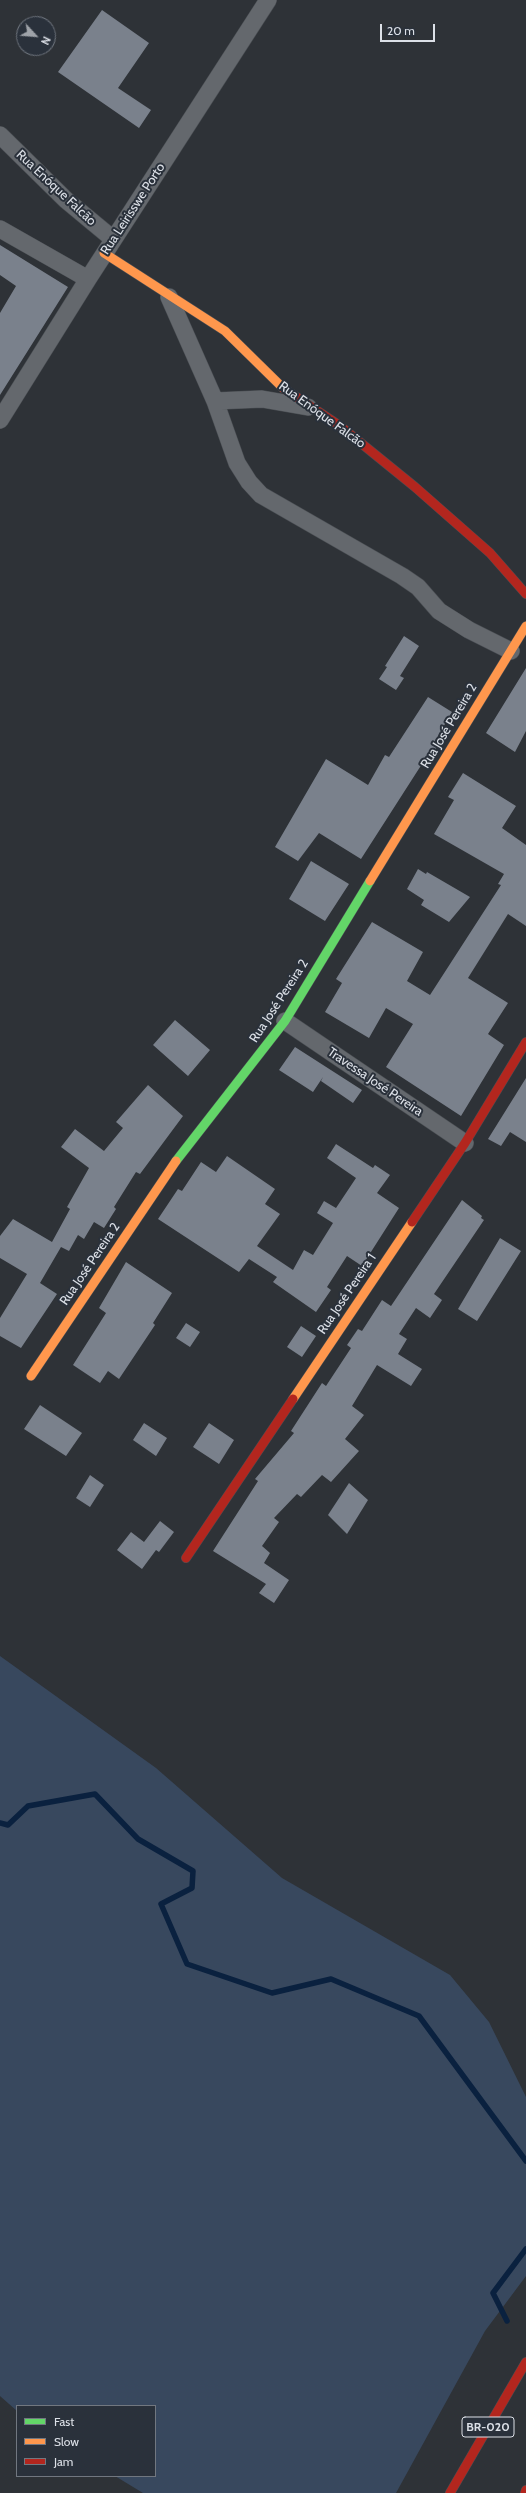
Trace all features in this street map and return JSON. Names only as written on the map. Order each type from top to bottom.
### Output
[{"type":"main road","name":"Rua Enóque Falcão","points":[[109,246],[169,297],[225,331],[271,378],[340,426],[415,487],[490,553],[526,594]]},
{"type":"main road","name":"Rua José Pereira 2","points":[[31,1376],[164,1176],[285,1021],[526,626]]},
{"type":"main road","name":"Rua José Pereira 1","points":[[186,1558],[465,1143],[526,1042]]},
{"type":"main road","name":"BR-020","points":[[450,2493],[526,2362]]},
{"type":"street","name":"Rua Leirisswe Porto","points":[[0,420],[109,246],[268,0]]},
{"type":"street","name":"Rua Enóque Falcão","points":[[2,141],[66,200],[109,246]]},
{"type":"street","points":[[0,229],[88,279]]},
{"type":"street","points":[[169,297],[215,401],[237,463],[249,482],[260,495],[402,576],[418,587],[439,611],[469,630],[511,651]]},
{"type":"street","points":[[215,401],[262,399],[314,409]]},
{"type":"street","name":"Travessa José Pereira","points":[[285,1021],[465,1143]]},
{"type":"shaded area","points":[[0,1656],[156,1768],[282,1878],[450,1975],[489,2022],[526,2097],[526,2276],[485,2331],[396,2493],[143,2493],[117,2477],[156,2477],[156,2405],[16,2405],[16,2410],[0,2396]]},
{"type":"building","points":[[102,10],[149,43],[118,88],[151,110],[139,128],[58,72]]},
{"type":"building","points":[[0,245],[68,287],[0,395],[0,313],[16,286],[0,275]]},
{"type":"building","points":[[404,636],[419,646],[400,676],[404,678],[396,690],[379,679],[387,667],[385,666]]},
{"type":"building","points":[[526,668],[526,731],[515,752],[486,733]]},
{"type":"building","points":[[428,697],[452,712],[435,741],[439,744],[432,755],[429,753],[361,859],[319,833],[298,861],[275,847],[326,759],[368,785],[385,755],[389,757]]},
{"type":"building","points":[[463,773],[516,806],[502,828],[526,845],[526,926],[508,914],[468,978],[508,1003],[488,1034],[504,1045],[461,1116],[386,1067],[413,1024],[386,1008],[369,1038],[325,1012],[342,983],[336,979],[372,922],[423,952],[407,981],[430,995],[501,885],[498,884],[504,874],[434,834],[454,800],[448,797]]},
{"type":"building","points":[[311,861],[349,884],[325,921],[289,899]]},
{"type":"building","points":[[418,869],[426,874],[427,872],[470,897],[449,922],[421,905],[424,900],[407,889]]},
{"type":"building","points":[[175,1020],[210,1050],[188,1076],[153,1045]]},
{"type":"building","points":[[295,1047],[362,1090],[353,1103],[321,1081],[323,1077],[313,1092],[279,1070]]},
{"type":"building","points":[[526,1078],[526,1142],[510,1132],[501,1146],[488,1139]]},
{"type":"building","points":[[148,1085],[183,1116],[140,1174],[136,1172],[114,1207],[116,1209],[104,1228],[94,1222],[84,1239],[78,1235],[69,1251],[61,1247],[40,1283],[57,1294],[21,1348],[0,1336],[0,1318],[27,1274],[0,1258],[0,1236],[13,1219],[52,1242],[70,1209],[67,1207],[89,1168],[61,1147],[75,1129],[104,1151],[123,1128],[116,1122]]},
{"type":"building","points":[[336,1144],[373,1168],[375,1165],[390,1175],[377,1193],[399,1208],[362,1266],[347,1256],[327,1287],[331,1290],[316,1312],[273,1282],[277,1277],[249,1259],[239,1272],[158,1219],[178,1189],[182,1191],[201,1162],[216,1172],[227,1156],[275,1189],[265,1204],[280,1214],[257,1246],[293,1270],[304,1250],[313,1255],[333,1223],[317,1213],[324,1201],[336,1208],[356,1178],[327,1158]]},
{"type":"building","points":[[462,1200],[482,1216],[481,1218],[484,1220],[434,1294],[442,1300],[430,1318],[416,1308],[399,1334],[407,1339],[398,1354],[422,1369],[411,1386],[377,1365],[352,1406],[364,1415],[345,1439],[359,1451],[331,1482],[322,1475],[301,1497],[297,1494],[274,1518],[279,1522],[262,1546],[270,1553],[264,1563],[289,1580],[274,1603],[259,1593],[266,1584],[213,1551],[258,1481],[255,1479],[294,1433],[291,1431],[322,1383],[326,1386],[351,1348],[347,1345],[358,1329],[362,1331],[382,1300],[391,1306]]},
{"type":"building","points":[[500,1238],[521,1251],[477,1321],[458,1309]]},
{"type":"building","points":[[126,1262],[172,1293],[153,1323],[155,1325],[119,1379],[108,1371],[100,1383],[73,1365],[106,1313],[99,1308]]},
{"type":"building","points":[[186,1323],[200,1332],[190,1347],[176,1338]]},
{"type":"building","points":[[301,1326],[316,1336],[302,1357],[287,1347]]},
{"type":"building","points":[[40,1405],[82,1433],[66,1456],[24,1429]]},
{"type":"building","points":[[144,1423],[167,1438],[156,1456],[133,1440]]},
{"type":"building","points":[[209,1423],[234,1440],[219,1464],[193,1447]]},
{"type":"building","points":[[90,1475],[104,1485],[90,1507],[76,1498]]},
{"type":"building","points":[[349,1483],[368,1500],[347,1534],[328,1515]]},
{"type":"building","points":[[160,1521],[174,1532],[159,1552],[156,1550],[142,1569],[117,1550],[131,1532],[144,1542]]},
{"type":"waterway","points":[[0,1823],[8,1825],[28,1806],[95,1794],[138,1839],[193,1871],[192,1888],[161,1904],[187,1964],[272,1993],[331,1979],[419,2016],[526,2161]]},
{"type":"waterway","points":[[507,2321],[493,2293],[526,2249]]},
{"type":"traffic: fast","points":[[176,1161],[285,1021],[370,881]]},
{"type":"traffic: slow","points":[[104,253],[225,331],[283,388]]},
{"type":"traffic: slow","points":[[370,881],[526,626]]},
{"type":"traffic: slow","points":[[31,1376],[176,1161]]},
{"type":"traffic: slow","points":[[293,1399],[412,1222]]},
{"type":"traffic: jam","points":[[283,388],[340,426],[415,487],[490,553],[526,594]]},
{"type":"traffic: jam","points":[[412,1222],[465,1143],[526,1042]]},
{"type":"traffic: jam","points":[[186,1558],[293,1399]]},
{"type":"traffic: jam","points":[[450,2493],[526,2362]]}]
